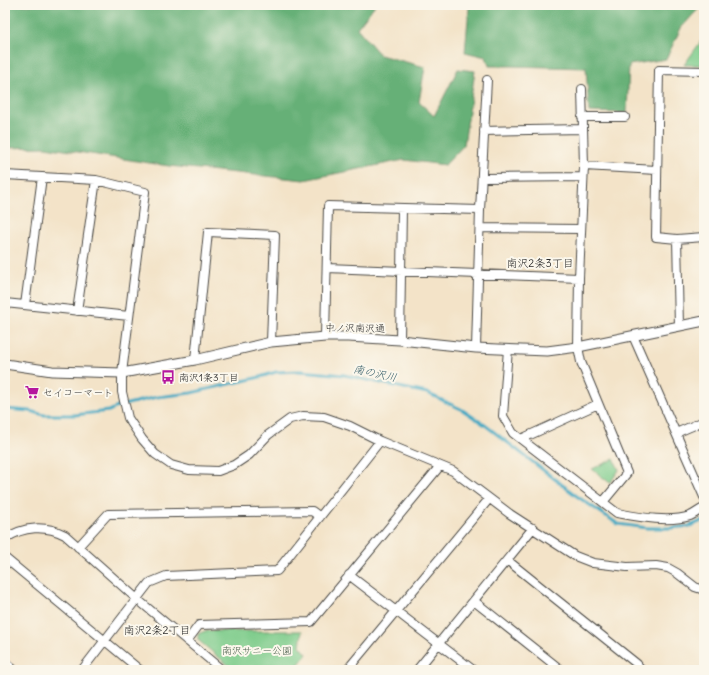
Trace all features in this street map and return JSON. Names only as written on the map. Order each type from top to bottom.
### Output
[{"type":"street","points":[[704,71],[659,70],[656,237],[704,237]]},
{"type":"street","points":[[476,348],[480,210],[487,80]]},
{"type":"street","points":[[582,89],[584,166],[579,278],[578,347],[581,362],[627,473],[603,502]]},
{"type":"street","points":[[582,117],[625,117]]},
{"type":"street","points":[[484,131],[582,129]]},
{"type":"street","points":[[584,166],[657,170]]},
{"type":"street","points":[[5,175],[96,180],[145,192],[122,372],[122,392],[128,418],[142,439],[155,454],[171,465],[203,472],[218,471],[234,465],[249,455],[268,435],[290,419],[303,416],[324,417],[350,426],[380,441],[453,471],[510,514],[534,528],[575,556],[593,563],[627,567],[656,566],[668,568],[677,573],[694,588],[704,590]]},
{"type":"street","points":[[25,305],[42,177]]},
{"type":"street","points":[[482,178],[583,178]]},
{"type":"street","points":[[78,311],[96,180]]},
{"type":"street","points":[[325,337],[328,206],[480,210]]},
{"type":"street","points":[[400,340],[402,208]]},
{"type":"street","points":[[480,228],[581,229]]},
{"type":"street","points":[[195,360],[208,232],[275,235],[271,342]]},
{"type":"street","points":[[677,238],[679,326]]},
{"type":"street","points":[[327,268],[579,278]]},
{"type":"street","points":[[5,303],[129,316]]},
{"type":"street","name":"中ノ沢南沢通","points":[[5,364],[52,371],[122,372],[195,360],[271,342],[325,337],[400,340],[476,348],[547,351],[578,347],[704,321]]},
{"type":"street","points":[[633,336],[704,497]]},
{"type":"street","points":[[508,349],[503,416],[513,433],[617,513],[637,517],[675,519],[691,515],[704,508]]},
{"type":"street","points":[[521,439],[598,404]]},
{"type":"street","points":[[676,433],[704,421]]},
{"type":"street","points":[[82,670],[149,583],[166,576],[277,571],[380,441]]},
{"type":"street","points":[[187,641],[199,625],[311,622],[440,466]]},
{"type":"street","points":[[348,670],[490,498]]},
{"type":"street","points":[[78,547],[108,514],[312,511],[320,517]]},
{"type":"street","points":[[5,539],[22,530],[45,528],[58,531],[65,535],[136,599],[222,670]]},
{"type":"street","points":[[417,670],[534,528]]},
{"type":"street","points":[[5,558],[140,670]]},
{"type":"street","points":[[507,560],[637,664],[641,670]]},
{"type":"street","points":[[349,575],[473,670]]},
{"type":"street","points":[[474,602],[561,670]]},
{"type":"street","points":[[5,662],[14,670]]},
{"type":"green space","points":[[5,5],[375,5],[357,28],[380,55],[425,67],[419,102],[434,116],[458,69],[475,71],[464,145],[445,165],[404,160],[304,180],[169,166],[45,147],[5,148]]},
{"type":"green space","points":[[468,5],[702,5],[681,28],[666,59],[629,65],[627,113],[589,112],[586,68],[489,66],[486,57],[465,52]]},
{"type":"green space","points":[[704,37],[704,65],[684,65]]},
{"type":"green space","points":[[614,459],[619,470],[610,483],[592,469]]},
{"type":"green space","name":"南沢サニー公園","points":[[205,631],[302,631],[300,646],[307,654],[294,670],[234,670],[198,640],[198,634]]},
{"type":"waterway","name":"南の沢川","points":[[5,409],[30,411],[44,415],[75,415],[109,411],[119,406],[157,397],[191,393],[276,372],[301,371],[344,375],[427,393],[461,409],[485,425],[578,497],[618,524],[647,528],[671,528],[690,526],[704,520]]},
{"type":"place","name":"南沢1条3丁目","points":[[168,377]]},
{"type":"place","name":"セイコーマート","points":[[32,392]]},
{"type":"district","name":"南沢2条3丁目","points":[[540,263]]},
{"type":"district","name":"南沢2条2丁目","points":[[157,630]]}]
